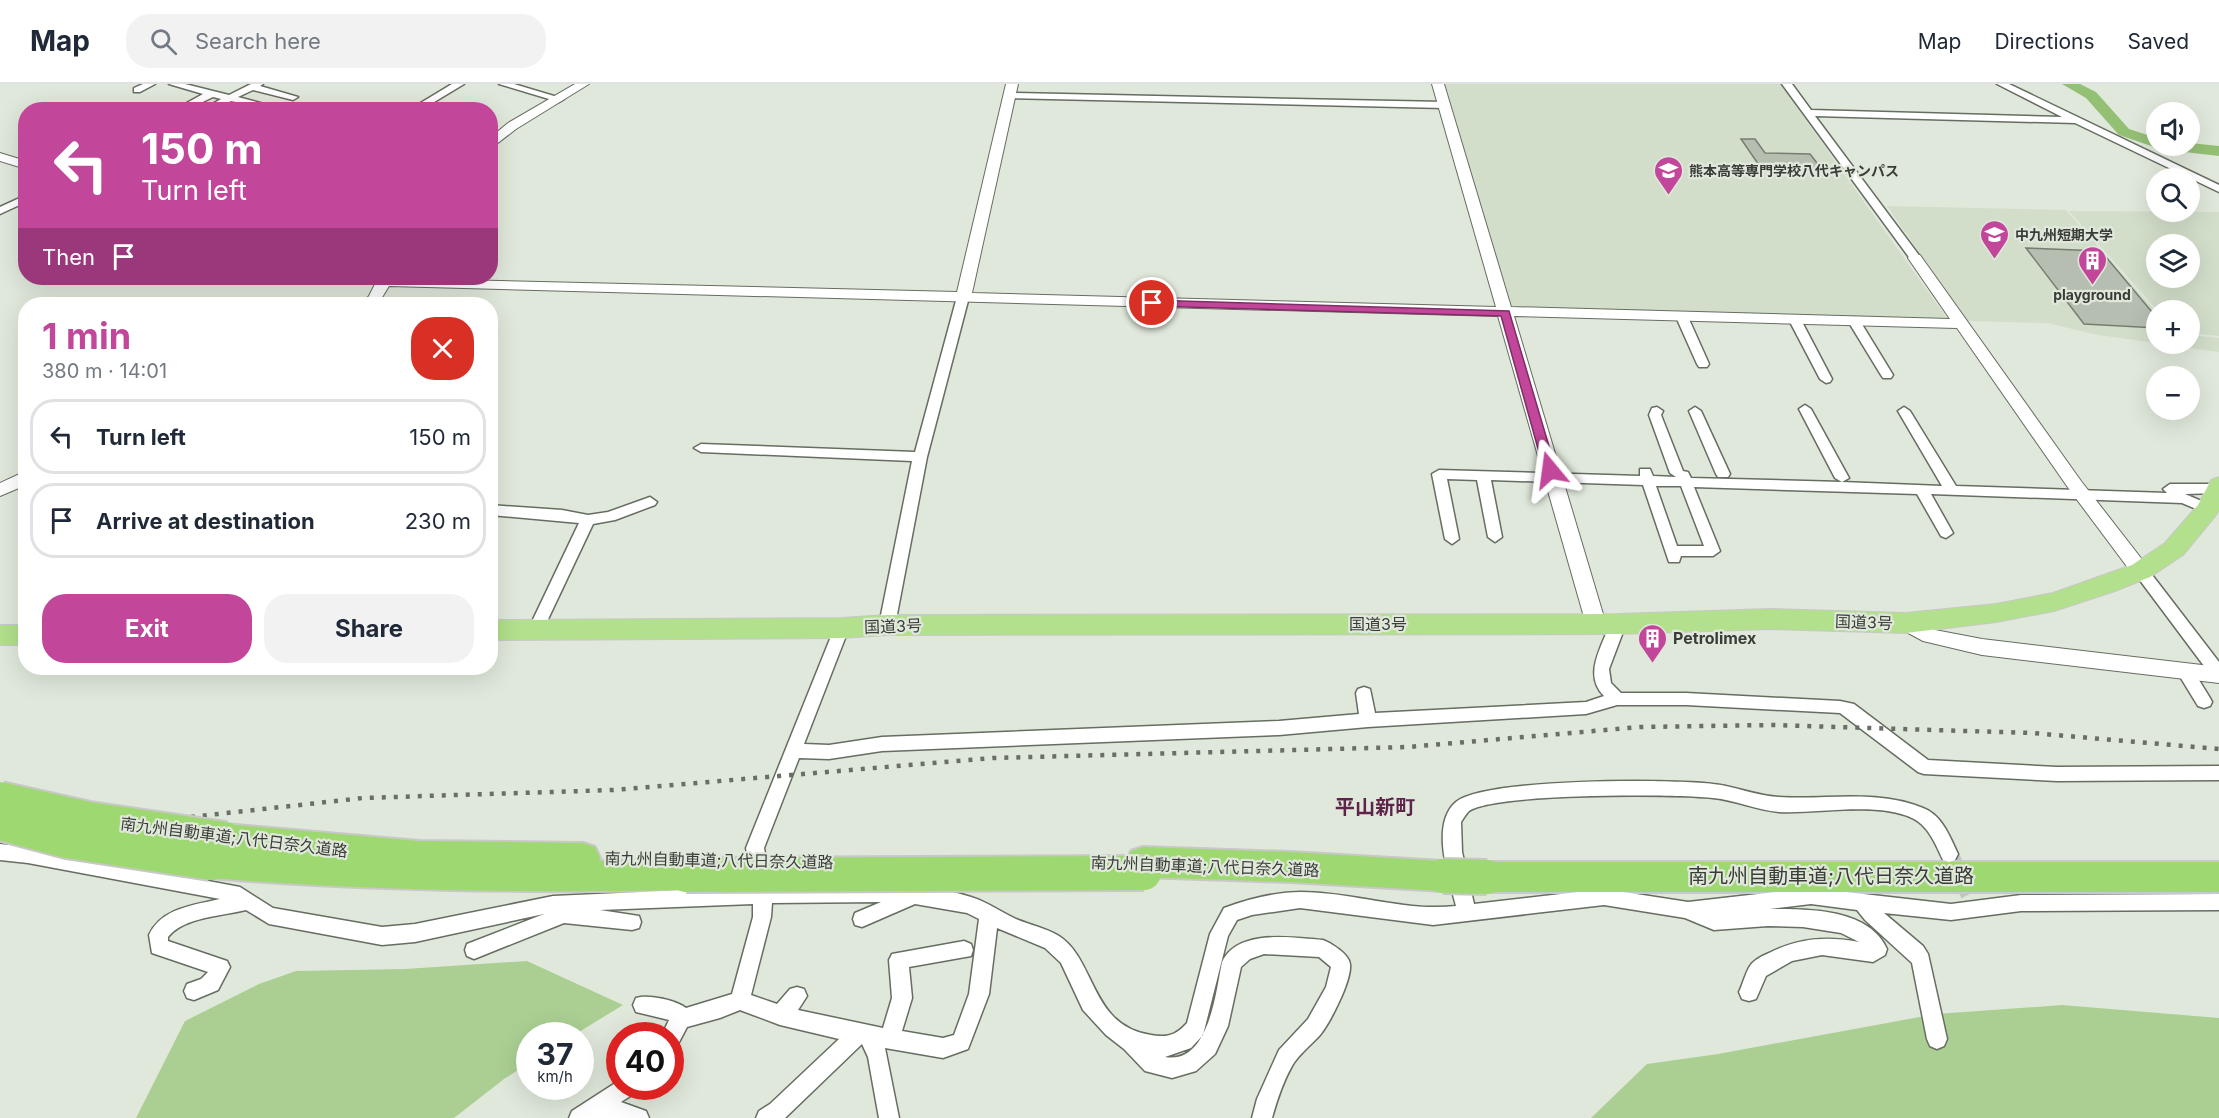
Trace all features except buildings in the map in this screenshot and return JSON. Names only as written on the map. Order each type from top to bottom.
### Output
[{"type":"highway","name":"国道3号","points":[[498,630],[842,628],[887,625],[1607,624],[1770,619],[1906,623],[1995,613],[2054,602],[2141,571],[2174,549],[2216,495]]},
{"type":"highway","points":[[0,635],[18,635]]},
{"type":"highway","name":"南九州自動車道;八代日奈久道路","points":[[0,799],[89,819],[293,871],[411,877],[507,878],[688,868],[1144,868],[1292,877],[2219,877]]},
{"type":"highway","name":"南九州自動車道;八代日奈久道路","points":[[0,823],[67,841],[218,851]]},
{"type":"street","points":[[137,90],[150,84]]},
{"type":"street","points":[[174,84],[246,102]]},
{"type":"street","points":[[427,102],[459,84]]},
{"type":"street","points":[[506,84],[559,99]]},
{"type":"street","points":[[498,138],[512,126],[583,84]]},
{"type":"street","points":[[1438,84],[1551,474],[1607,624],[1601,669],[1603,685],[1617,699]]},
{"type":"street","points":[[1787,84],[1915,258],[2078,489],[2219,674]]},
{"type":"street","points":[[2002,84],[2219,189]]},
{"type":"street","points":[[222,102],[255,85],[293,97]]},
{"type":"street","points":[[887,625],[920,457],[963,297],[1011,90],[1444,105]]},
{"type":"street","points":[[194,102],[211,94]]},
{"type":"street","points":[[1809,113],[2077,120]]},
{"type":"street","points":[[0,157],[18,163]]},
{"type":"street","points":[[0,211],[18,202]]},
{"type":"street","points":[[498,283],[1506,313],[1962,324]]},
{"type":"street","points":[[1682,317],[1703,364]]},
{"type":"street","points":[[1795,320],[1826,379]]},
{"type":"street","points":[[1854,321],[1887,375]]},
{"type":"street","points":[[1805,409],[1842,478]]},
{"type":"street","points":[[1646,477],[1672,554],[1713,551],[1655,415],[1657,411]]},
{"type":"street","points":[[1695,411],[1723,474]]},
{"type":"street","points":[[1904,411],[1950,486]]},
{"type":"street","points":[[701,448],[920,457]]},
{"type":"street","points":[[1452,540],[1439,474],[1646,477],[1723,474],[1881,479],[1950,486],[2078,489],[2167,488],[2216,495]]},
{"type":"street","points":[[1483,475],[1495,537]]},
{"type":"street","points":[[1682,476],[1921,489],[1950,486]]},
{"type":"street","points":[[1881,479],[1896,488]]},
{"type":"street","points":[[0,490],[18,481]]},
{"type":"street","points":[[2167,488],[2184,498]]},
{"type":"street","points":[[1921,489],[1946,533]]},
{"type":"street","points":[[2078,489],[2184,498],[2216,495]]},
{"type":"street","points":[[498,511],[562,515],[588,520],[610,517],[650,502]]},
{"type":"street","points":[[536,630],[588,520]]},
{"type":"street","points":[[1906,623],[1930,636],[1982,647],[2219,674]]},
{"type":"street","points":[[740,1000],[762,917],[763,895],[755,848],[842,628]]},
{"type":"street","points":[[2185,671],[2204,702]]},
{"type":"street","points":[[1364,693],[1368,720]]},
{"type":"street","points":[[794,751],[829,752],[882,744],[1279,728],[1368,720],[1586,708],[1617,699],[1686,699],[1840,706],[1848,709],[1924,767],[2057,774],[2219,773]]},
{"type":"street","points":[[1467,914],[1453,851],[1451,822],[1463,806],[1488,796],[1617,788],[1714,790],[1763,803],[1869,805],[1902,808],[1921,814],[1930,822],[1949,854]]},
{"type":"street","points":[[0,852],[28,855],[240,895],[246,902],[269,916],[382,936],[415,933],[553,904],[632,922]]},
{"type":"street","points":[[474,950],[569,909],[763,895],[961,897],[989,915],[1053,942],[1068,957],[1090,1003],[1113,1028],[1131,1042],[1152,1064],[1172,1068],[1190,1064],[1208,1047],[1218,1026],[1232,962],[1244,952],[1264,945],[1323,949],[1341,964],[1335,989],[1315,1026],[1286,1057],[1267,1099],[1262,1118]]},
{"type":"street","points":[[862,919],[907,900],[911,895]]},
{"type":"street","points":[[1131,1042],[1165,1047],[1184,1041],[1196,1028],[1219,934],[1231,914],[1252,907],[1300,900],[1433,917],[1604,897],[1688,910],[1810,896],[1952,912],[1976,902],[2219,902]]},
{"type":"street","points":[[1861,900],[1872,914],[1916,952],[1921,960],[1937,1039]]},
{"type":"street","points":[[194,991],[216,980],[220,967],[159,947],[158,935],[167,924],[186,915],[246,902]]},
{"type":"street","points":[[1688,910],[1709,920],[1789,917],[1820,919],[1856,931],[1870,939],[1878,949],[1873,953],[1828,944],[1806,946],[1785,953],[1762,967],[1757,972],[1749,992]]},
{"type":"street","points":[[679,1022],[681,1019],[720,1009],[740,1000],[780,1016],[873,1036],[944,1048],[961,1042],[980,994],[989,915]]},
{"type":"street","points":[[766,1118],[873,1036],[902,998],[899,960],[964,950]]},
{"type":"street","points":[[780,1016],[797,996]]},
{"type":"street","points":[[643,1005],[678,1013],[681,1019]]},
{"type":"street","points":[[873,1036],[889,1118]]},
{"type":"street","points":[[579,1118],[608,1100]]},
{"type":"street","points":[[599,1106],[639,1118]]},
{"type":"shaded area","name":"熊本高等専門学校八代キャンパス","points":[[1445,84],[1780,84],[1949,321],[1509,307]]},
{"type":"shaded area","points":[[1887,206],[2066,210],[2146,301],[2146,342],[2098,335],[2047,323],[1967,321]]},
{"type":"shaded area","points":[[2069,211],[2146,212],[2146,222],[2200,222],[2200,212],[2219,212],[2219,336],[2200,334],[2200,300],[2148,300]]},
{"type":"shaded area","points":[[2200,336],[2219,338],[2219,352],[2200,349]]},
{"type":"green space","points":[[527,961],[623,1005],[594,1023],[516,1022],[516,1071],[454,1118],[136,1118],[185,1021],[259,984],[296,971],[405,969]]},
{"type":"green space","points":[[2062,1005],[2219,1018],[2219,1118],[1591,1118],[1647,1064],[1718,1054],[1936,1014]]},
{"type":"waterway","points":[[2069,84],[2091,95],[2124,132],[2146,139]]},
{"type":"waterway","points":[[2200,149],[2219,151]]},
{"type":"tunnel","points":[[1949,854],[1970,895]]},
{"type":"railway","points":[[0,838],[363,798],[613,790],[993,758],[1408,747],[1640,727],[1772,725],[2032,733],[2219,749]]},
{"type":"place","name":"熊本高等専門学校八代キャンパス","points":[[1668,196]]},
{"type":"place","name":"中九州短期大学","points":[[1994,260]]},
{"type":"place","name":"playground","points":[[2092,286]]},
{"type":"place","name":"Petrolimex","points":[[1652,664]]},
{"type":"district","name":"平山新町","points":[[1375,807]]},
{"type":"route","points":[[1152,303],[1506,313],[1550,470]]}]
